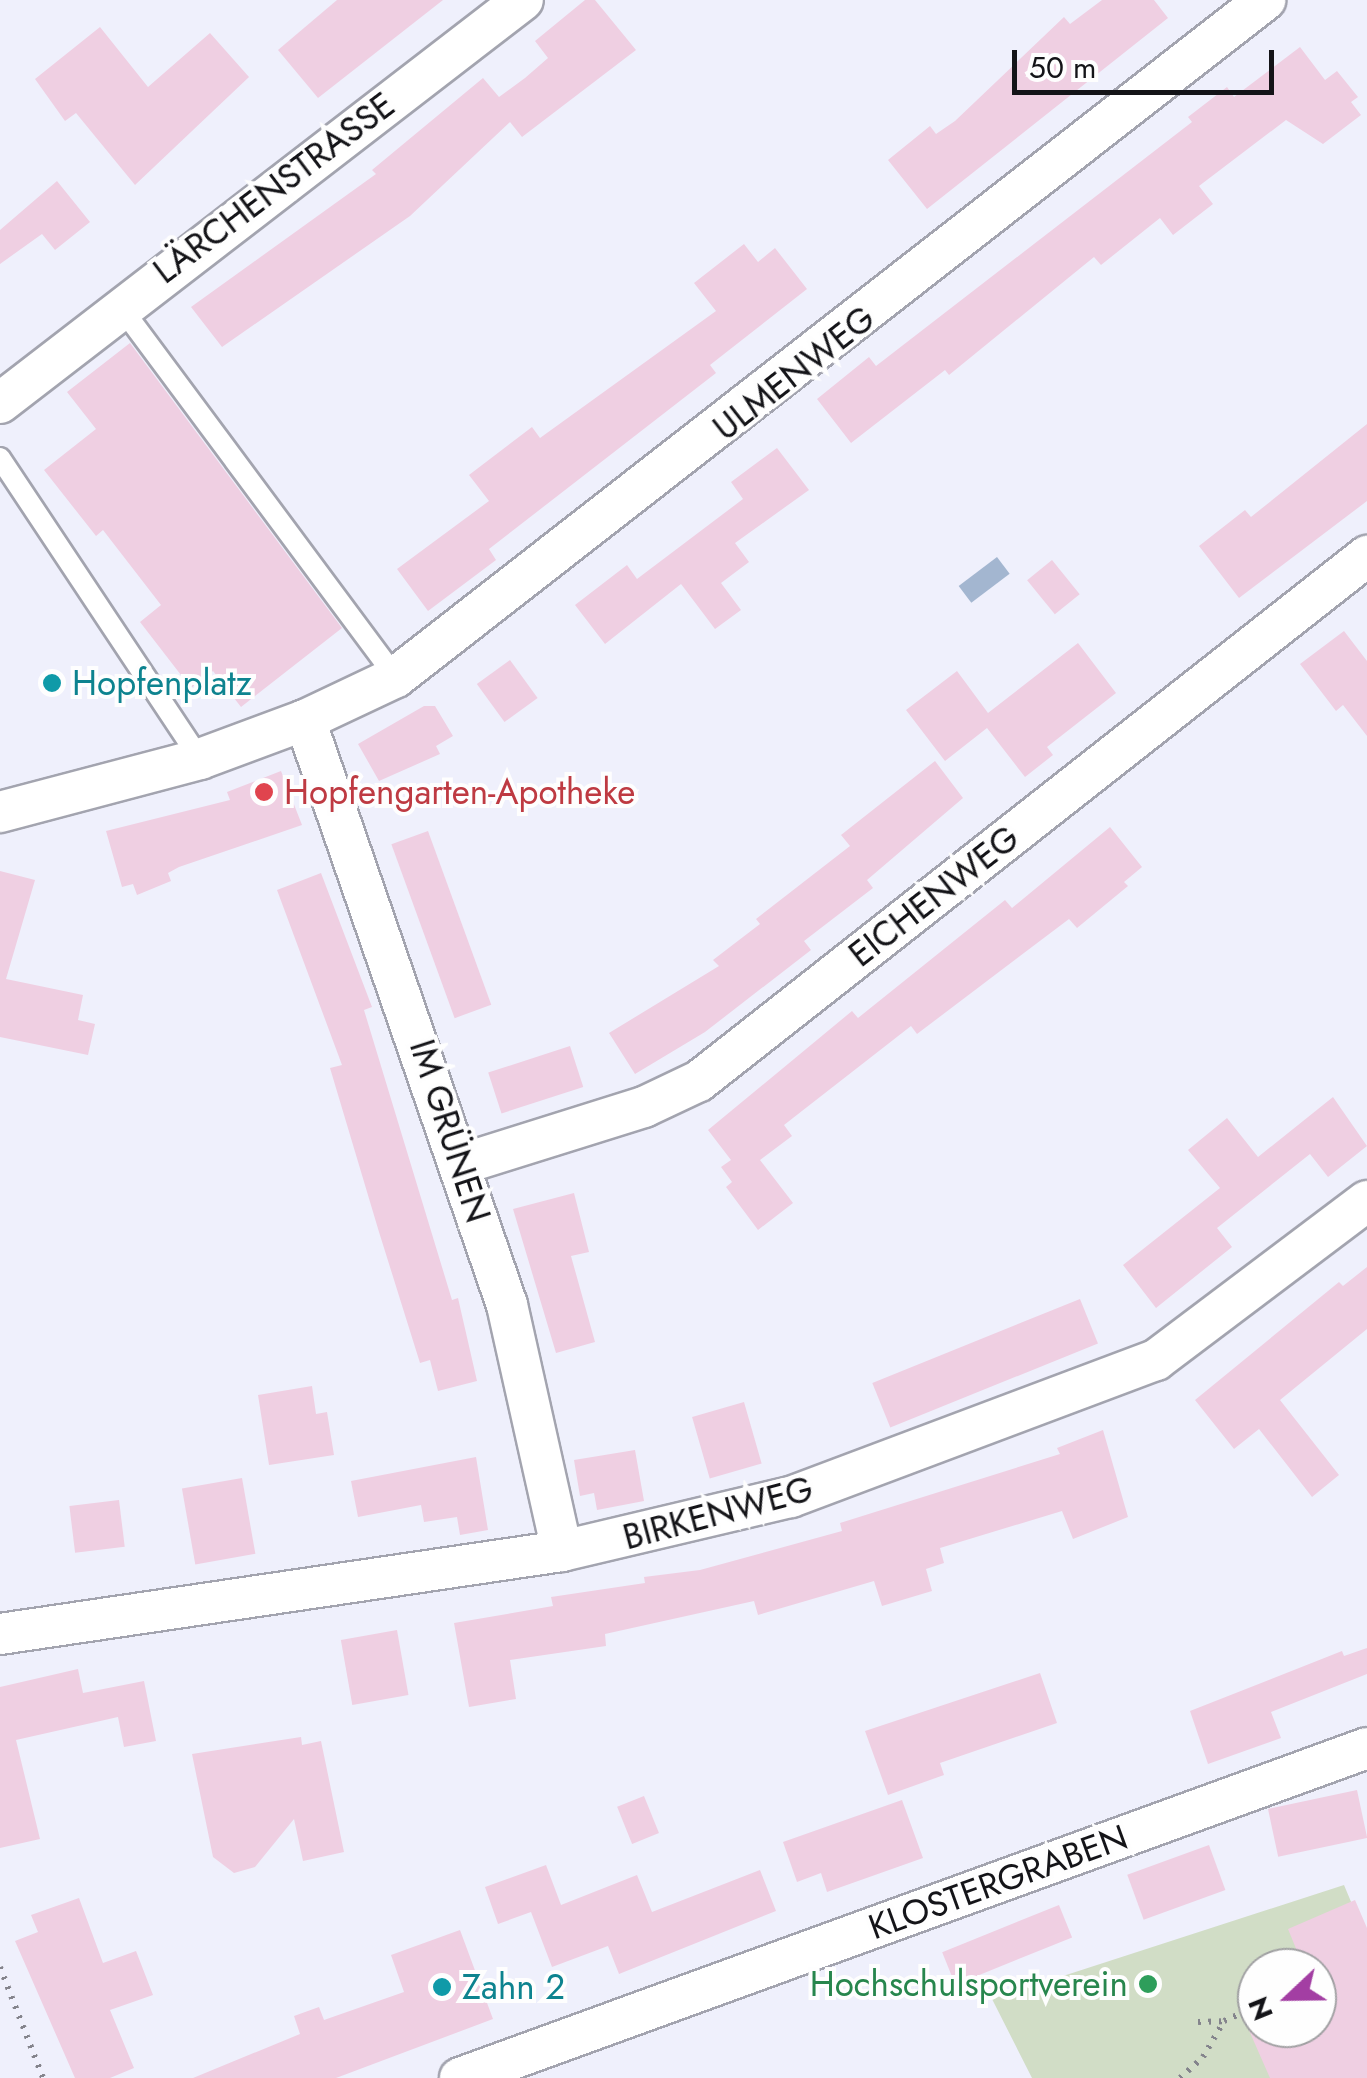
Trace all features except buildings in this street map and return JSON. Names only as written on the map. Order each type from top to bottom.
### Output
[{"type":"street","name":"LÄRCHENSTRASSE","points":[[14,391],[119,304],[523,0]]},
{"type":"street","name":"ULMENWEG","points":[[306,720],[396,676],[890,298],[1265,0]]},
{"type":"street","name":"EICHENWEG","points":[[462,1164],[644,1107],[699,1081],[1367,556]]},
{"type":"street","points":[[0,812],[200,758],[306,720]]},
{"type":"street","name":"IM GRÜNEN","points":[[306,720],[462,1164],[520,1351],[562,1551]]},
{"type":"street","name":"BIRKENWEG","points":[[0,1634],[562,1551],[790,1497],[1137,1370],[1177,1348],[1367,1201]]},
{"type":"street","name":"KLOSTERGRABEN","points":[[460,2078],[1367,1748]]},
{"type":"lane","points":[[119,304],[396,676]]},
{"type":"lane","points":[[0,458],[200,758]]},
{"type":"path","points":[[0,1968],[43,2078]]},
{"type":"path","points":[[1198,2022],[1237,2014]]},
{"type":"path","points":[[1180,2078],[1203,2057],[1224,2020]]},
{"type":"green space","name":"Hochschulsportverein","points":[[1344,1885],[1367,1940],[1367,2078],[1032,2078],[992,1999]]},
{"type":"water","points":[[997,557],[1010,574],[971,603],[959,586]]},
{"type":"place","name":"Hopfenplatz","points":[[52,683]]},
{"type":"place","name":"Hopfengarten-Apotheke","points":[[264,792]]},
{"type":"place","name":"Hochschulsportverein","points":[[1148,1984]]},
{"type":"place","name":"Zahn 2","points":[[442,1987]]}]
